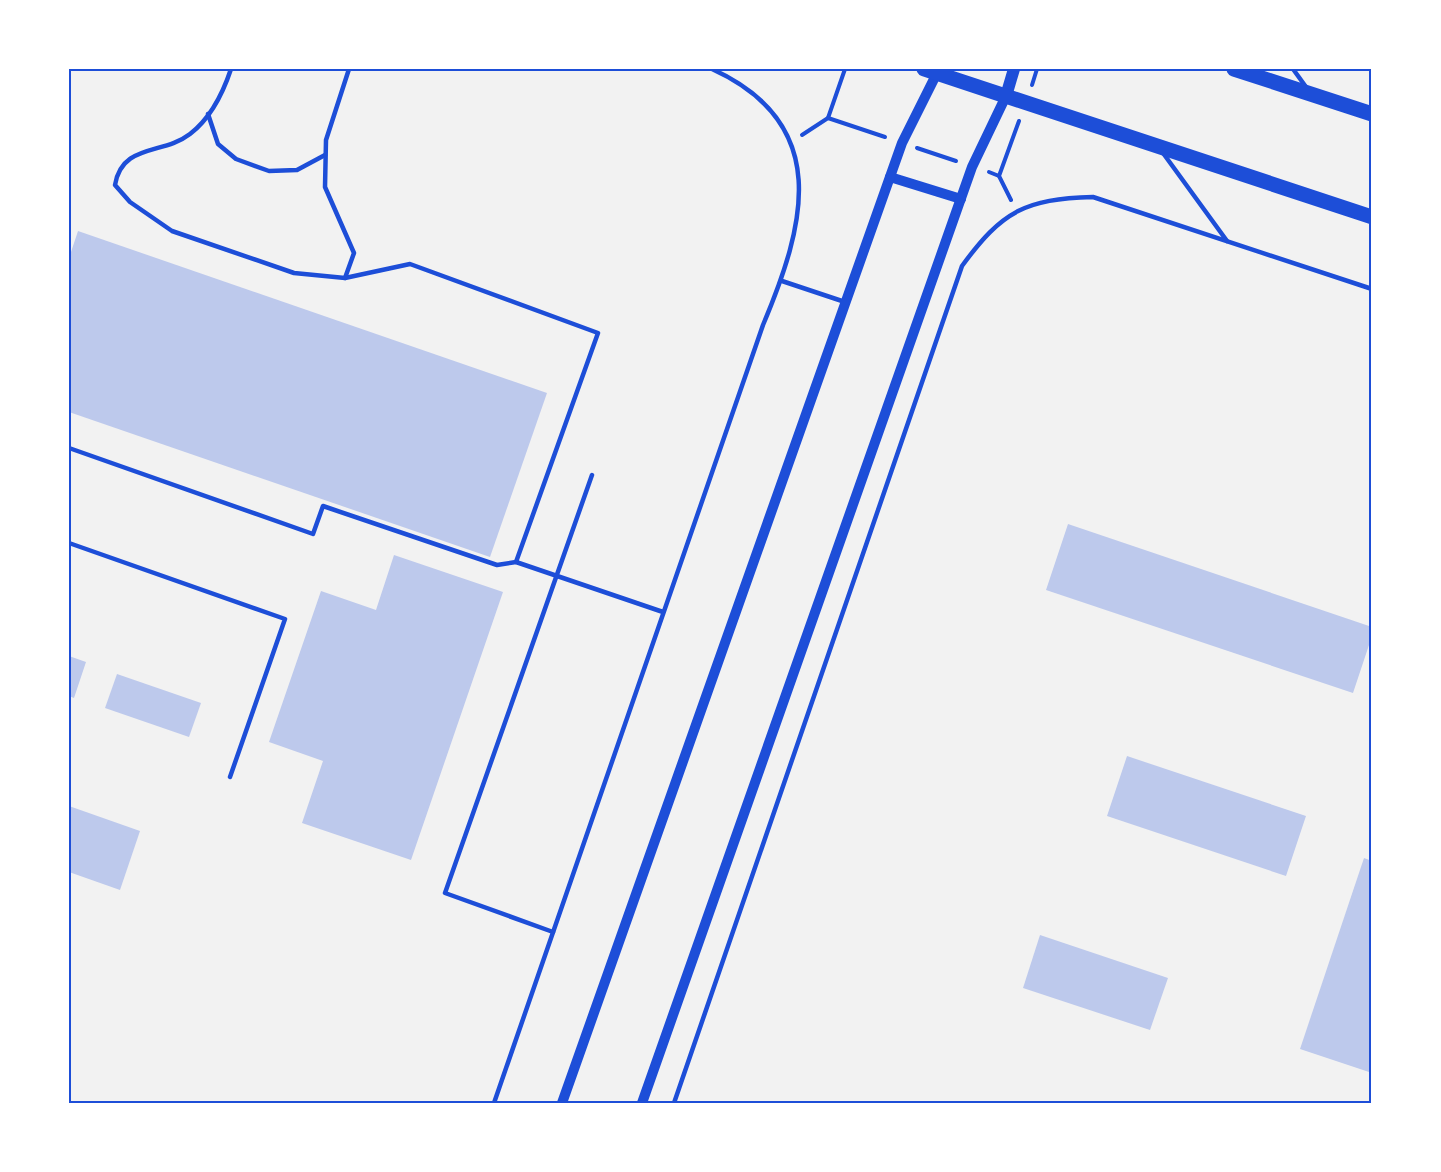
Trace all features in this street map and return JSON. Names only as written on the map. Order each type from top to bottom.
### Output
[{"type":"main road","points":[[1006,96],[1014,69]]},
{"type":"main road","points":[[1234,69],[1372,114]]},
{"type":"main road","points":[[933,70],[1372,217]]},
{"type":"street","points":[[562,1103],[902,143],[933,70]]},
{"type":"street","points":[[642,1103],[972,166],[1006,96]]},
{"type":"street","points":[[890,177],[961,199]]},
{"type":"lane","points":[[231,69],[221,96],[189,135],[125,160],[117,172],[115,185],[130,202],[172,231],[294,273],[345,278],[410,264],[598,333],[516,561]]},
{"type":"lane","points":[[345,278],[354,253],[325,187],[326,140],[349,69]]},
{"type":"lane","points":[[494,1103],[763,325],[782,281],[801,200],[797,158],[779,120],[750,90],[712,69]]},
{"type":"lane","points":[[1293,69],[1311,94]]},
{"type":"lane","points":[[208,114],[218,144],[236,159],[269,171],[297,171],[326,155]]},
{"type":"lane","points":[[1158,146],[1227,242]]},
{"type":"lane","points":[[674,1103],[963,266],[985,234],[1017,211],[1054,198],[1093,197],[1372,290]]},
{"type":"lane","points":[[782,281],[846,302]]},
{"type":"lane","points":[[69,448],[313,534],[323,506],[497,565],[516,561],[663,612]]},
{"type":"lane","points":[[553,932],[445,893],[592,475]]},
{"type":"lane","points":[[69,543],[285,619],[230,777]]},
{"type":"path","points":[[828,118],[844,69]]},
{"type":"path","points":[[1017,211],[999,176],[1037,69]]},
{"type":"building","points":[[78,231],[547,393],[490,557],[69,412],[69,258]]},
{"type":"building","points":[[1068,524],[1372,627],[1372,636],[1353,693],[1046,590]]},
{"type":"building","points":[[394,555],[503,592],[411,860],[302,823],[323,761],[269,742],[321,591],[376,610]]},
{"type":"building","points":[[69,656],[86,662],[74,698],[69,696]]},
{"type":"building","points":[[117,674],[201,703],[189,737],[105,708]]},
{"type":"building","points":[[1127,756],[1306,816],[1286,876],[1107,816]]},
{"type":"building","points":[[69,806],[140,831],[120,890],[69,872]]},
{"type":"building","points":[[1364,858],[1372,861],[1372,1073],[1300,1049]]},
{"type":"building","points":[[1040,935],[1168,978],[1150,1030],[1023,988]]}]
